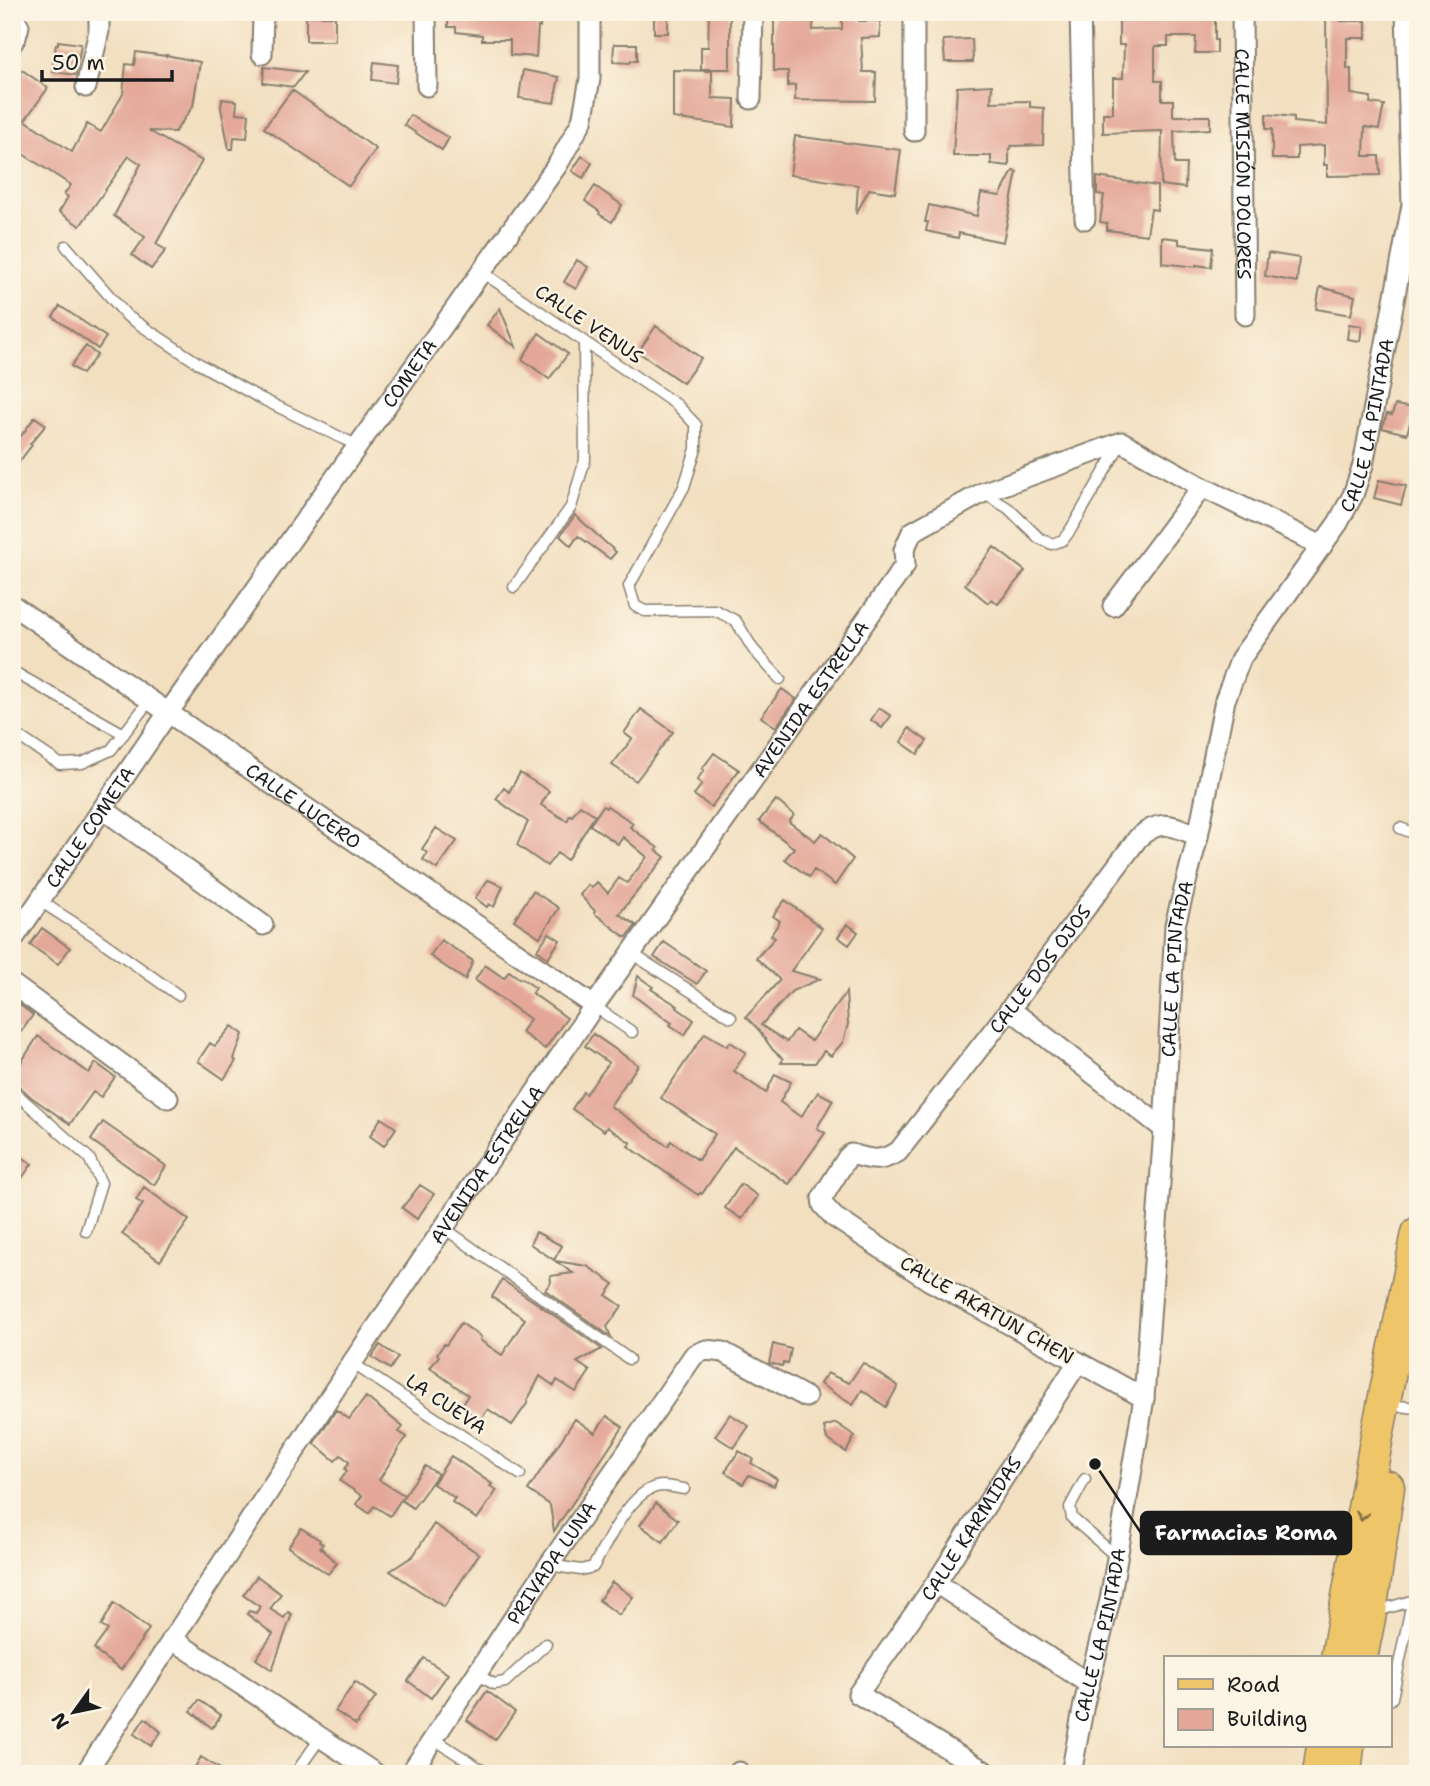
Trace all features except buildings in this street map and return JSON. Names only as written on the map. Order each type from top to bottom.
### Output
[{"type":"main road","points":[[1361,1656],[1402,1406],[1418,1233]]},
{"type":"main road","points":[[1338,1656],[1418,1341]]},
{"type":"main road","points":[[1319,1774],[1323,1748]]},
{"type":"main road","points":[[1345,1774],[1348,1748]]},
{"type":"street","points":[[86,87],[99,31],[99,12]]},
{"type":"street","points":[[261,54],[263,12]]},
{"type":"street","points":[[426,12],[427,86]]},
{"type":"street","name":"COMETA","points":[[168,713],[558,164],[582,121],[590,79],[590,12]]},
{"type":"street","points":[[751,99],[752,12]]},
{"type":"street","points":[[914,12],[914,131]]},
{"type":"street","points":[[1080,12],[1085,219]]},
{"type":"street","name":"CALLE MISIÓN DOLORES","points":[[1242,12],[1245,315]]},
{"type":"street","name":"CALLE LA PINTADA","points":[[1071,1774],[1118,1559],[1144,1398],[1164,1129],[1175,925],[1198,836],[1225,700],[1241,658],[1338,523],[1353,495],[1363,464],[1415,198],[1406,12]]},
{"type":"street","points":[[12,17],[19,26],[12,43]]},
{"type":"street","points":[[982,493],[1122,442],[1202,487],[1322,546]]},
{"type":"street","points":[[1113,606],[1202,487]]},
{"type":"street","name":"AVENIDA ESTRELLA","points":[[85,1774],[352,1363],[594,1006],[905,565],[904,550],[912,532],[982,493]]},
{"type":"street","name":"CALLE LUCERO","points":[[12,605],[594,1006]]},
{"type":"street","name":"CALLE COMETA","points":[[12,941],[168,713]]},
{"type":"street","points":[[103,809],[263,925]]},
{"type":"street","name":"CALLE DOS OJOS","points":[[834,1216],[823,1205],[822,1198],[847,1158],[851,1154],[876,1160],[898,1152],[1139,838],[1149,829],[1160,825],[1172,825],[1198,836]]},
{"type":"street","points":[[12,984],[168,1098]]},
{"type":"street","points":[[1010,1009],[1164,1129]]},
{"type":"street","name":"CALLE AKATUN CHEN","points":[[834,1216],[930,1281],[1144,1398]]},
{"type":"street","name":"PRIVADA LUNA","points":[[410,1774],[549,1565],[694,1355],[706,1350],[723,1352],[806,1397]]},
{"type":"street","name":"CALLE KARMIDAS","points":[[989,1774],[858,1694],[936,1583],[1078,1362]]},
{"type":"street","points":[[936,1583],[1089,1684]]},
{"type":"street","points":[[172,1639],[376,1774]]},
{"type":"lane","points":[[66,246],[127,316],[201,365],[258,397],[358,446]]},
{"type":"lane","name":"CALLE VENUS","points":[[482,272],[677,405],[696,425],[696,449],[684,486],[629,586],[635,606],[645,611],[715,610],[736,621],[753,649],[780,679]]},
{"type":"lane","points":[[514,587],[571,507],[585,460],[584,342]]},
{"type":"lane","points":[[982,493],[1008,508],[1039,538],[1052,544],[1063,540],[1122,442]]},
{"type":"lane","points":[[12,671],[124,734]]},
{"type":"lane","points":[[12,732],[60,764],[82,763],[111,750],[150,700]]},
{"type":"lane","points":[[1400,828],[1418,835]]},
{"type":"lane","points":[[40,901],[178,995]]},
{"type":"lane","points":[[631,953],[731,1017]]},
{"type":"lane","points":[[594,1006],[632,1032]]},
{"type":"lane","points":[[12,1090],[89,1158],[101,1183],[86,1231]]},
{"type":"lane","points":[[444,1228],[629,1359]]},
{"type":"lane","name":"LA CUEVA","points":[[352,1363],[520,1474]]},
{"type":"lane","points":[[1085,1479],[1070,1507],[1072,1518],[1118,1559]]},
{"type":"lane","points":[[549,1565],[581,1570],[593,1567],[639,1495],[660,1486],[684,1489]]},
{"type":"lane","points":[[1370,1613],[1415,1600],[1392,1698]]},
{"type":"lane","points":[[476,1674],[494,1684],[505,1682],[546,1644]]},
{"type":"lane","points":[[295,1774],[321,1737]]},
{"type":"lane","points":[[434,1738],[488,1774]]},
{"type":"place","name":"Farmacias Roma","points":[[1095,1464]]}]
